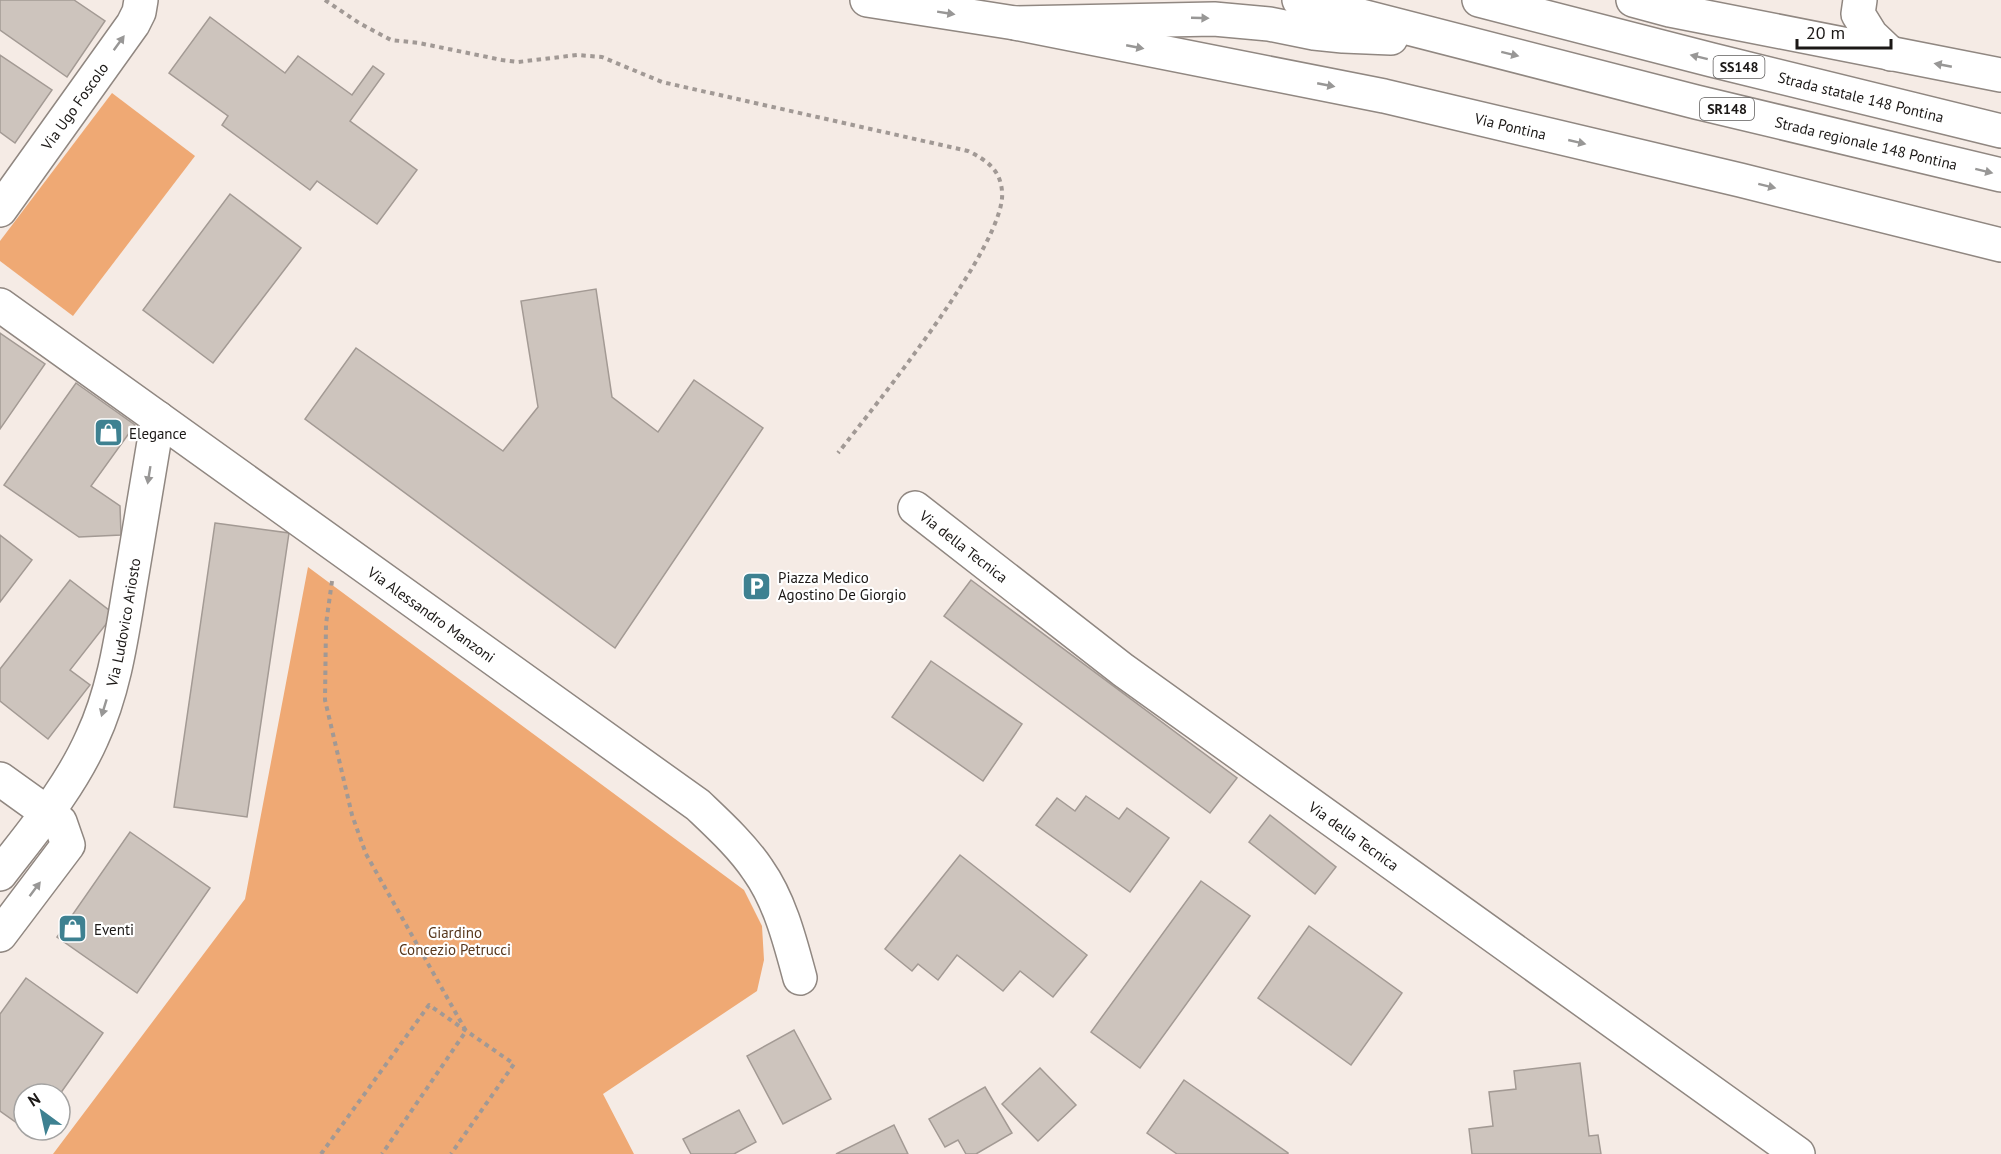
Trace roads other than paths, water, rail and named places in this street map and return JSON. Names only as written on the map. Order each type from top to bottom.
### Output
[{"type":"main road","name":"Via Ugo Foscolo","points":[[0,210],[133,24],[139,12],[141,0]]},
{"type":"main road","points":[[867,0],[1015,23],[1214,19],[1269,24],[1343,36],[1453,39]]},
{"type":"main road","points":[[1299,0],[1453,39]]},
{"type":"main road","name":"Strada statale 148 Pontina","points":[[1479,0],[2001,131]]},
{"type":"main road","points":[[1633,0],[1670,10],[2001,75]]},
{"type":"main road","points":[[1860,0],[1858,14],[1871,35],[1891,54]]},
{"type":"main road","name":"Via Pontina","points":[[1015,23],[1384,96],[1751,182],[2001,245]]},
{"type":"main road","name":"Strada regionale 148 Pontina","points":[[1453,39],[1696,102],[2001,175]]},
{"type":"main road","name":"Via Alessandro Manzoni","points":[[0,305],[698,805],[729,836],[763,878],[784,924],[800,978]]},
{"type":"main road","name":"Via Ludovico Ariosto","points":[[0,874],[48,812],[80,762],[92,738],[111,684],[122,637],[158,418]]},
{"type":"main road","name":"Via della Tecnica","points":[[915,508],[1123,670],[1798,1154]]},
{"type":"main road","points":[[0,779],[60,822],[68,845],[0,935]]},
{"type":"place","name":"Elegance","points":[[108,433]]},
{"type":"place","name":"Piazza Medico Agostino De Giorgio","points":[[757,586]]},
{"type":"place","name":"Eventi","points":[[73,929]]},
{"type":"park label","name":"Giardino Concezio Petrucci","points":[[455,940]]}]
